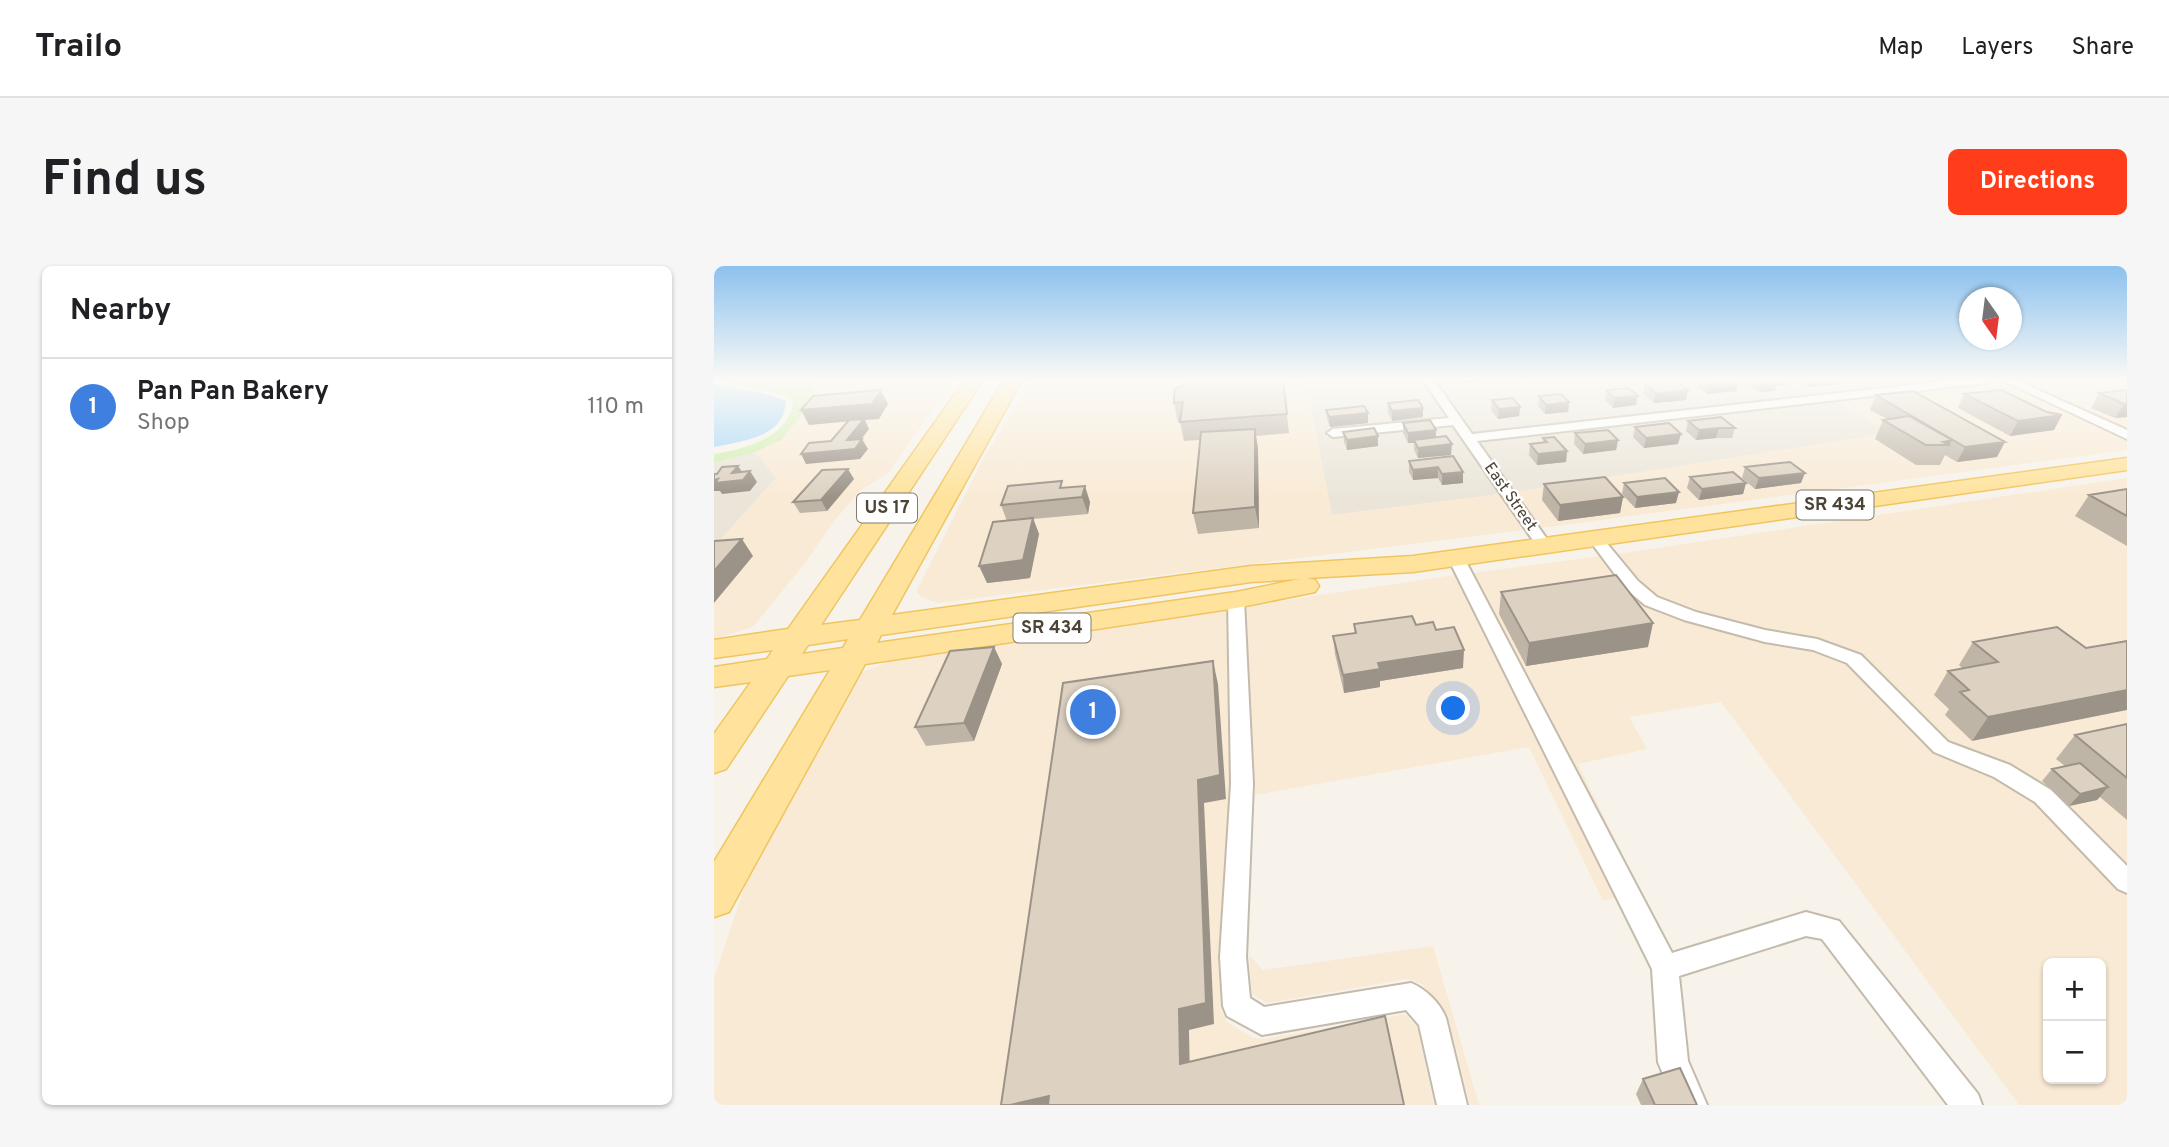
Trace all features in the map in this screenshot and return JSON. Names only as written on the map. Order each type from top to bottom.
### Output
[{"type":"main road","name":"US 17","points":[[714,760],[947,419]]},
{"type":"main road","name":"US 17","points":[[714,899],[991,419]]},
{"type":"main road","name":"SR 434","points":[[714,649],[800,637],[863,642],[1236,600],[1413,564],[2127,464]]},
{"type":"main road","name":"SR 434","points":[[714,677],[779,668],[863,642],[1251,574],[1413,564]]},
{"type":"street","points":[[1469,439],[1643,419]]},
{"type":"street","points":[[2092,419],[2127,435]]},
{"type":"street","points":[[1333,433],[1457,421]]},
{"type":"street","name":"East Street","points":[[1457,421],[1544,546]]},
{"type":"street","points":[[1595,538],[1632,585],[1651,601],[1690,616],[1765,636],[1817,645],[1854,659],[1941,747],[2003,772],[2043,796],[2127,882]]},
{"type":"street","points":[[1456,558],[1665,968],[1673,1062],[1692,1105]]},
{"type":"street","points":[[1236,600],[1242,784],[1233,957],[1237,1006],[1262,1021],[1411,996],[1432,1018],[1452,1105]]},
{"type":"street","points":[[1665,968],[1806,924],[1830,929],[1967,1105]]},
{"type":"shaded area","points":[[797,419],[926,419],[888,473],[861,490],[834,521],[805,563],[753,627],[714,639],[714,547],[776,478],[760,457],[753,453],[781,440]]},
{"type":"shaded area","points":[[1008,419],[1313,419],[1332,515],[1500,494],[1524,530],[938,603],[923,598],[916,592],[984,457]]},
{"type":"shaded area","points":[[1313,419],[1437,419],[1325,431],[1327,437],[1453,424],[1500,494],[1332,515]]},
{"type":"shaded area","points":[[1463,419],[1607,419],[1474,434]]},
{"type":"shaded area","points":[[1674,419],[1868,419],[1892,433],[1515,492],[1479,441]]},
{"type":"shaded area","points":[[1867,419],[2085,419],[2127,439],[2127,450],[1541,528],[1515,492],[1890,433]]},
{"type":"shaded area","points":[[2099,419],[2127,419],[2127,432]]},
{"type":"shaded area","points":[[753,453],[760,457],[776,478],[714,547],[714,463]]},
{"type":"shaded area","points":[[2127,478],[2127,868],[2003,763],[1948,741],[1863,658],[1815,639],[1692,610],[1657,597],[1640,583],[1617,554]]},
{"type":"shaded area","points":[[1600,556],[1624,587],[1648,606],[1689,622],[1764,643],[1817,652],[1847,664],[1931,748],[2000,779],[2034,800],[2127,896],[2127,1105],[2019,1105],[1721,702],[1629,717],[1647,749],[1578,764],[1640,890],[1473,573]]},
{"type":"shaded area","points":[[1455,575],[1615,898],[1603,901],[1529,747],[1255,795],[1246,606]]},
{"type":"shaded area","points":[[1226,608],[1230,785],[1218,958],[1221,1010],[1227,1022],[1253,1038],[1263,1039],[1405,1014],[1417,1027],[1434,1105],[714,1105],[714,979],[758,846],[836,707],[862,672],[891,661]]},
{"type":"shaded area","points":[[1433,946],[1479,1105],[1470,1105],[1448,1016],[1422,984],[1407,979],[1267,1003],[1252,994],[1249,955],[1263,970]]},
{"type":"green space","points":[[786,419],[798,419],[781,440],[753,453],[714,463],[714,454],[739,449],[764,439]]},
{"type":"water","points":[[714,419],[780,419],[770,430],[760,435],[714,447]]},
{"type":"building","points":[[864,419],[847,440],[862,439],[855,449],[801,454],[809,443],[831,441],[849,420]]},
{"type":"building","points":[[1180,419],[1218,419],[1180,422]]},
{"type":"building","points":[[1724,419],[1735,428],[1699,430],[1688,421]]},
{"type":"building","points":[[1915,419],[1952,440],[1943,442],[1950,445],[1926,445],[1883,420]]},
{"type":"building","points":[[1917,419],[1964,419],[2005,442],[1965,447]]},
{"type":"building","points":[[1430,420],[1436,430],[1408,433],[1403,423]]},
{"type":"building","points":[[1669,423],[1681,434],[1646,438],[1635,427]]},
{"type":"building","points":[[1374,428],[1378,436],[1347,440],[1343,432]]},
{"type":"building","points":[[1255,429],[1255,507],[1193,513],[1201,432]]},
{"type":"building","points":[[1608,430],[1618,440],[1585,444],[1575,433]]},
{"type":"building","points":[[1446,436],[1452,444],[1418,448],[1414,440]]},
{"type":"building","points":[[1554,437],[1567,451],[1538,454],[1530,444],[1547,442],[1543,438]]},
{"type":"building","points":[[1453,456],[1463,472],[1442,474],[1438,467],[1413,470],[1409,461]]},
{"type":"building","points":[[1790,462],[1805,473],[1759,478],[1745,467]]},
{"type":"building","points":[[738,466],[732,473],[750,471],[743,480],[715,483],[718,479],[714,480],[714,474],[722,467]]},
{"type":"building","points":[[848,469],[821,500],[793,502],[822,470]]},
{"type":"building","points":[[1733,472],[1746,483],[1702,489],[1690,477]]},
{"type":"building","points":[[1605,477],[1623,497],[1560,505],[1544,484]]},
{"type":"building","points":[[1665,478],[1679,492],[1637,497],[1624,483]]},
{"type":"building","points":[[1062,481],[1060,488],[1085,486],[1082,497],[1001,505],[1008,486]]},
{"type":"building","points":[[2127,489],[2127,516],[2089,495]]},
{"type":"building","points":[[1033,518],[1023,560],[979,566],[993,522]]},
{"type":"building","points":[[742,539],[714,571],[714,541]]},
{"type":"building","points":[[1616,575],[1653,623],[1529,643],[1501,592]]},
{"type":"building","points":[[1412,616],[1416,625],[1433,622],[1436,630],[1454,627],[1464,650],[1378,663],[1380,669],[1343,675],[1333,636],[1356,633],[1354,624]]},
{"type":"building","points":[[2057,627],[2086,648],[2127,641],[2127,690],[1988,717],[1960,692],[1969,690],[1948,671],[1998,662],[1973,642]]},
{"type":"building","points":[[994,647],[964,723],[915,727],[950,651]]},
{"type":"building","points":[[1213,661],[1220,775],[1198,780],[1206,1003],[1179,1009],[1180,1064],[1385,1016],[1404,1105],[1048,1105],[1049,1096],[1001,1105],[1063,683]]},
{"type":"building","points":[[2127,724],[2127,778],[2075,735]]},
{"type":"building","points":[[2080,763],[2108,787],[2080,794],[2052,769]]},
{"type":"building","points":[[1680,1068],[1697,1105],[1655,1105],[1643,1079]]},
{"type":"place","name":"Pan Pan Bakery","points":[[1093,712]]}]
